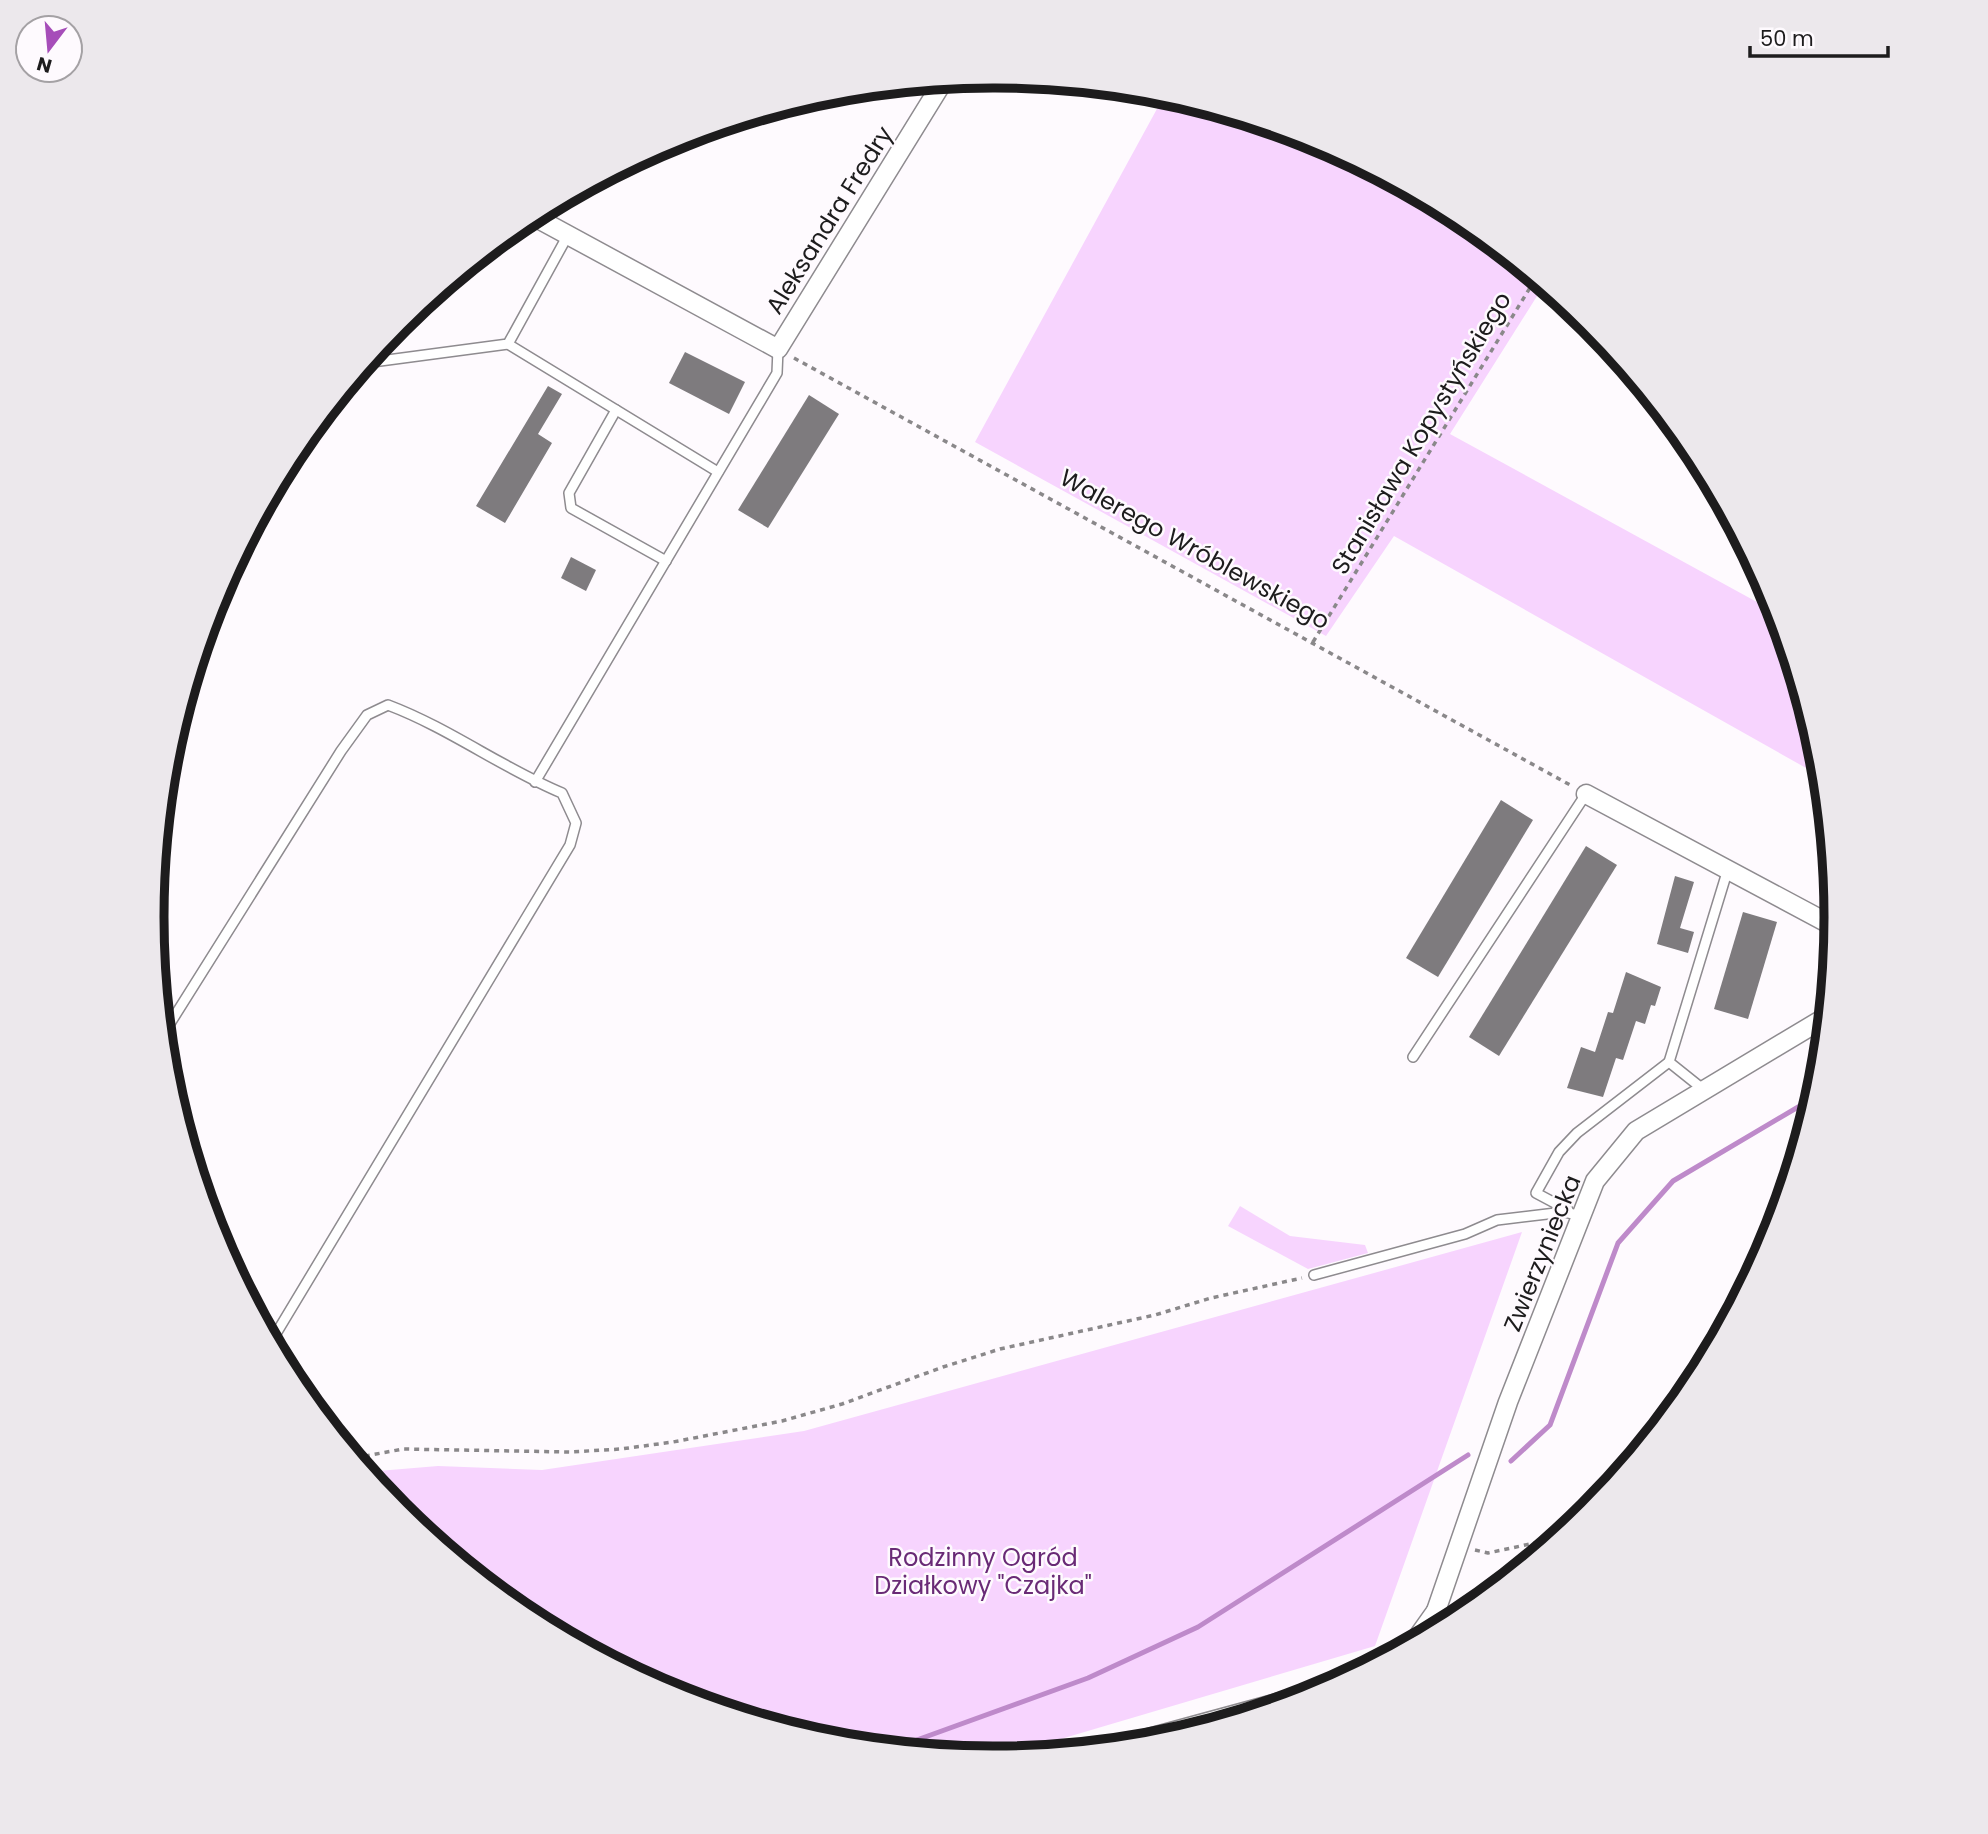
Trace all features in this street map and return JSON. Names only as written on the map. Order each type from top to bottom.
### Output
[{"type":"street","name":"Aleksandra Fredry","points":[[778,349],[938,89]]},
{"type":"street","points":[[546,219],[568,235],[778,349]]},
{"type":"street","points":[[1586,794],[1824,921]]},
{"type":"street","name":"Zwierzyniecka","points":[[1443,1615],[1458,1546],[1508,1402],[1595,1181],[1636,1131],[1816,1023]]},
{"type":"lane","points":[[508,344],[568,235]]},
{"type":"lane","points":[[378,361],[508,344],[718,472]]},
{"type":"lane","points":[[535,782],[777,373],[778,349]]},
{"type":"lane","points":[[616,410],[569,493],[571,508],[666,561]]},
{"type":"lane","points":[[172,1021],[341,751],[367,715],[388,705],[422,718],[535,782],[562,793],[576,823],[570,845],[277,1333]]},
{"type":"lane","points":[[1413,1057],[1586,794]]},
{"type":"lane","points":[[1582,1216],[1536,1194],[1559,1152],[1577,1133],[1669,1062],[1728,869]]},
{"type":"lane","points":[[1669,1062],[1705,1090]]},
{"type":"lane","points":[[1314,1275],[1465,1234],[1497,1220],[1564,1212],[1582,1216]]},
{"type":"path","name":"Stanisława Kopystyńskiego","points":[[1313,642],[1532,285]]},
{"type":"path","name":"Walerego Wróblewskiego","points":[[778,349],[1586,794]]},
{"type":"path","points":[[364,1456],[402,1449],[569,1452],[673,1442],[782,1421],[842,1404],[1000,1349],[1155,1315],[1211,1298],[1314,1275]]},
{"type":"path","points":[[1458,1546],[1488,1553],[1540,1542]]},
{"type":"green space","points":[[1149,102],[1261,132],[1361,173],[1455,227],[1540,292],[1450,434],[1762,605],[1795,702],[1810,770],[1394,536],[1326,636],[975,442],[1158,107]]},
{"type":"green space","points":[[1240,1206],[1290,1236],[1365,1245],[1368,1253],[1308,1269],[1228,1226]]},
{"type":"green space","name":"Rodzinny Ogród Działkowy \"Czajka\"","points":[[1522,1232],[1375,1646],[1040,1745],[940,1745],[832,1731],[727,1702],[677,1683],[627,1661],[533,1607],[447,1541],[377,1471],[438,1466],[542,1470],[804,1431]]},
{"type":"building","points":[[685,352],[745,382],[729,414],[669,383]]},
{"type":"building","points":[[548,386],[562,394],[538,434],[552,443],[505,523],[476,506]]},
{"type":"building","points":[[809,395],[839,414],[768,528],[738,510]]},
{"type":"building","points":[[571,557],[596,570],[586,591],[561,578]]},
{"type":"building","points":[[1501,800],[1533,820],[1438,977],[1406,958]]},
{"type":"building","points":[[1586,846],[1617,865],[1499,1056],[1469,1037]]},
{"type":"building","points":[[1675,876],[1694,882],[1680,928],[1694,932],[1688,953],[1657,944]]},
{"type":"building","points":[[1743,912],[1777,922],[1748,1019],[1714,1009]]},
{"type":"building","points":[[1626,972],[1661,987],[1655,1006],[1651,1005],[1645,1024],[1636,1021],[1623,1060],[1616,1058],[1603,1097],[1567,1088],[1581,1047],[1595,1052],[1608,1012],[1613,1013]]},
{"type":"waterway","points":[[1511,1461],[1550,1425],[1618,1243],[1673,1181],[1802,1105]]},
{"type":"waterway","points":[[912,1742],[1088,1678],[1198,1627],[1468,1455]]}]
